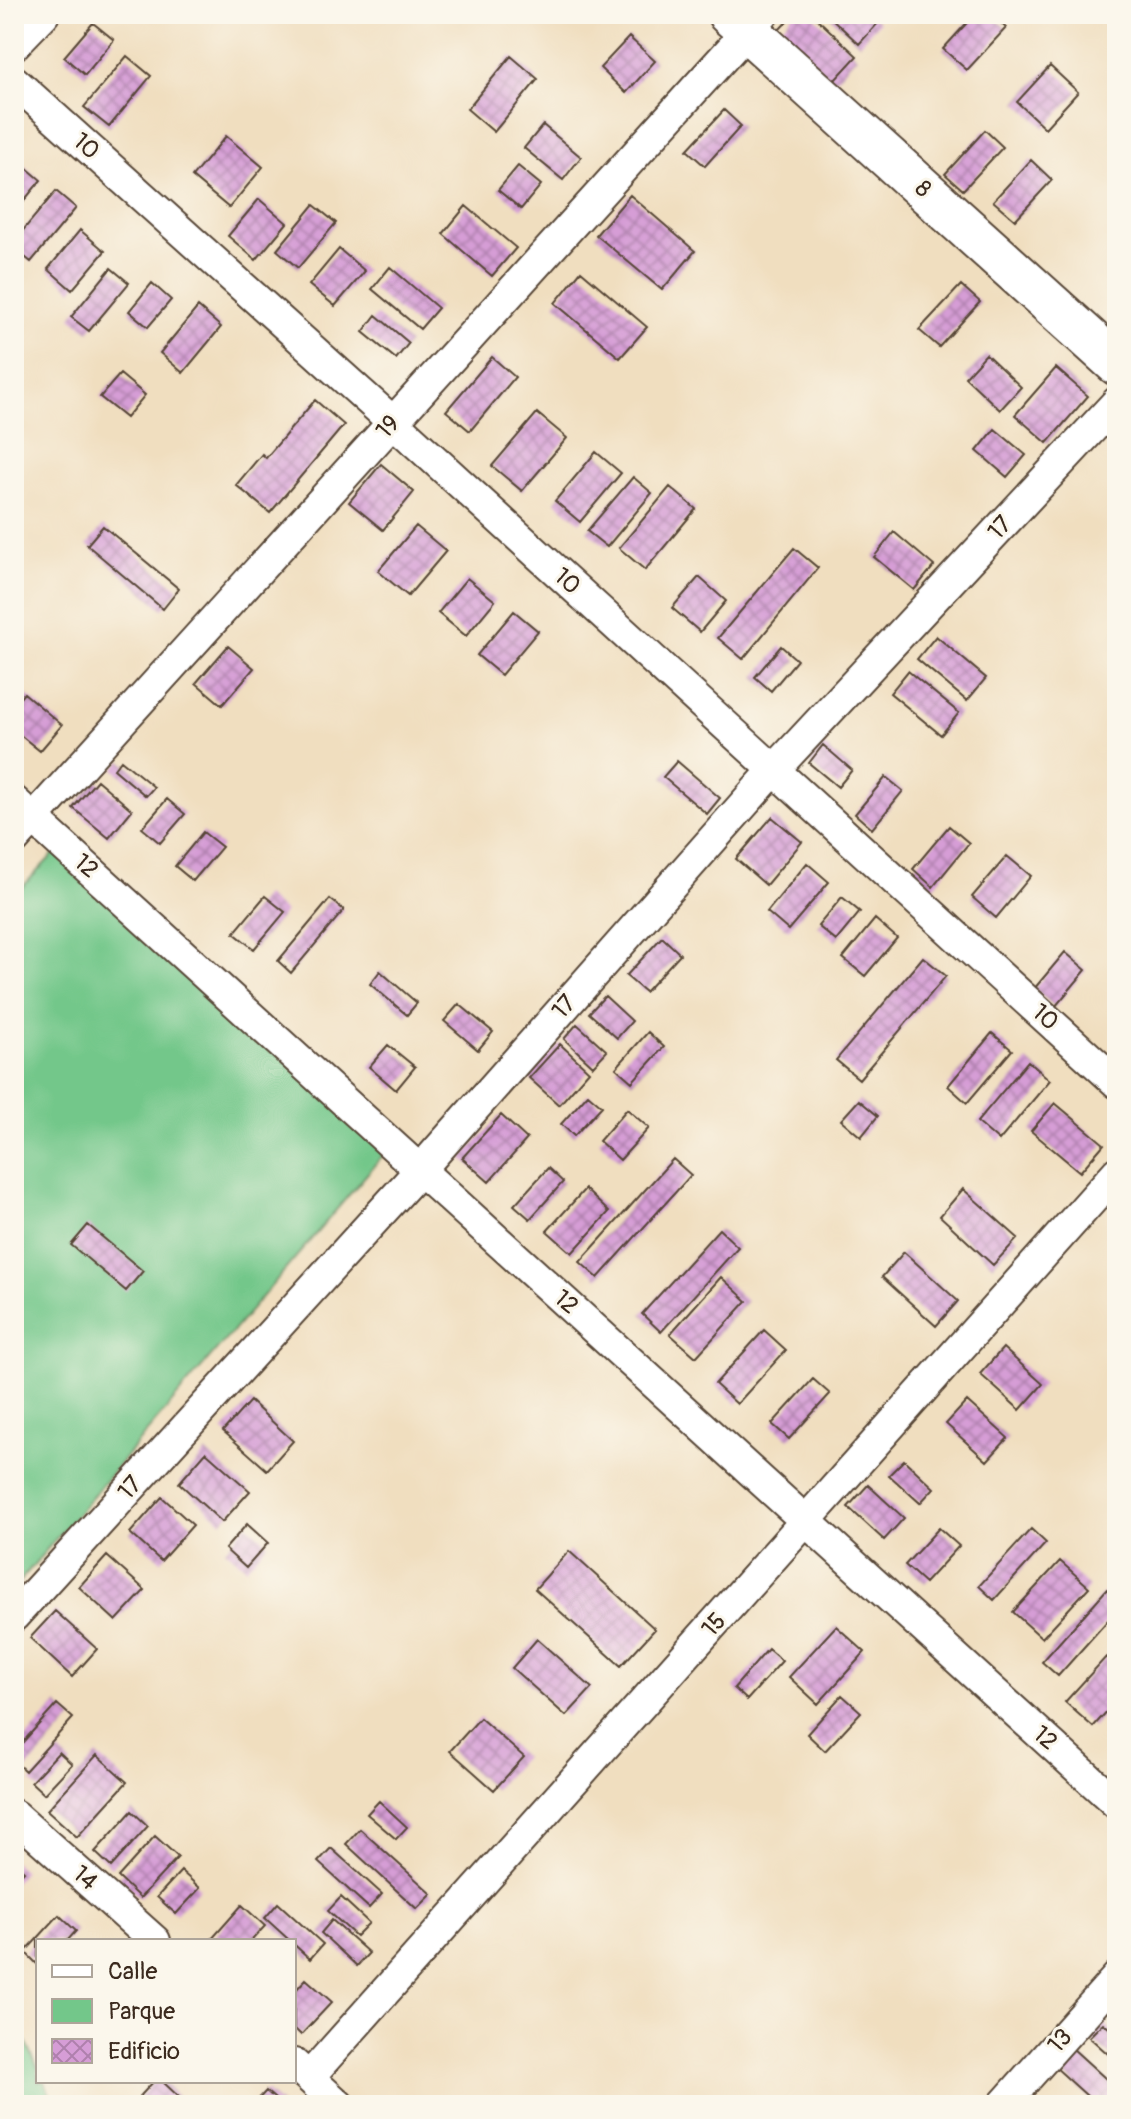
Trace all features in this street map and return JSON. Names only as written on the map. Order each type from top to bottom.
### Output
[{"type":"street","points":[[14,45],[44,14]]},
{"type":"street","name":"8","points":[[747,20],[1117,364]]},
{"type":"street","name":"19","points":[[21,820],[393,422],[747,20]]},
{"type":"street","name":"10","points":[[14,81],[393,422],[1117,1083]]},
{"type":"street","name":"17","points":[[14,1616],[420,1170],[774,770],[1117,402]]},
{"type":"street","name":"12","points":[[21,820],[420,1170],[1117,1804]]},
{"type":"street","name":"15","points":[[301,2071],[807,1521],[1117,1172]]},
{"type":"street","name":"14","points":[[14,1815],[153,1939]]},
{"type":"street","name":"13","points":[[1003,2105],[1117,1977]]},
{"type":"street","points":[[301,2071],[339,2105]]},
{"type":"green space","points":[[64,843],[395,1141],[14,1588],[14,896]]},
{"type":"green space","points":[[14,2015],[36,2064],[36,2083],[45,2083],[55,2105],[14,2105]]},
{"type":"building","points":[[794,14],[812,14],[857,56],[834,81],[778,31]]},
{"type":"building","points":[[827,14],[870,14],[879,22],[859,44]]},
{"type":"building","points":[[975,14],[991,14],[1006,28],[967,70],[943,49]]},
{"type":"building","points":[[93,23],[114,40],[85,75],[64,57]]},
{"type":"building","points":[[629,37],[655,61],[626,93],[600,68]]},
{"type":"building","points":[[127,56],[151,76],[109,127],[84,107]]},
{"type":"building","points":[[511,56],[538,79],[494,132],[467,109]]},
{"type":"building","points":[[1050,66],[1078,92],[1045,128],[1017,102]]},
{"type":"building","points":[[724,110],[741,126],[705,166],[687,150]]},
{"type":"building","points":[[543,125],[581,157],[563,180],[524,148]]},
{"type":"building","points":[[985,130],[1003,147],[963,190],[945,174]]},
{"type":"building","points":[[226,136],[263,167],[229,208],[192,177]]},
{"type":"building","points":[[1031,160],[1052,180],[1015,220],[993,201]]},
{"type":"building","points":[[21,163],[41,180],[17,209],[14,171]]},
{"type":"building","points":[[518,166],[541,185],[521,209],[498,190]]},
{"type":"building","points":[[56,191],[76,208],[31,262],[14,248],[14,241]]},
{"type":"building","points":[[630,195],[695,251],[662,290],[596,235]]},
{"type":"building","points":[[259,199],[287,223],[256,260],[228,236]]},
{"type":"building","points":[[314,205],[336,223],[298,268],[277,250]]},
{"type":"building","points":[[466,206],[516,248],[492,276],[443,234]]},
{"type":"building","points":[[80,230],[105,251],[72,290],[48,269]]},
{"type":"building","points":[[339,249],[365,271],[335,306],[309,285]]},
{"type":"building","points":[[390,267],[438,308],[420,329],[372,289]]},
{"type":"building","points":[[111,268],[129,283],[89,331],[71,317]]},
{"type":"building","points":[[581,271],[647,327],[620,358],[555,303]]},
{"type":"building","points":[[152,283],[171,300],[148,327],[129,311]]},
{"type":"building","points":[[961,285],[980,302],[939,347],[919,330]]},
{"type":"building","points":[[198,307],[221,327],[183,373],[160,353]]},
{"type":"building","points":[[376,315],[409,343],[396,359],[363,332]]},
{"type":"building","points":[[986,354],[1021,387],[1000,410],[965,377]]},
{"type":"building","points":[[492,357],[515,377],[470,431],[446,411]]},
{"type":"building","points":[[1056,368],[1088,396],[1047,443],[1015,415]]},
{"type":"building","points":[[120,374],[145,395],[126,418],[100,397]]},
{"type":"building","points":[[315,400],[344,425],[270,513],[236,485],[262,454],[266,458]]},
{"type":"building","points":[[537,413],[567,438],[522,491],[492,466]]},
{"type":"building","points":[[995,429],[1026,455],[1007,477],[977,451]]},
{"type":"building","points":[[596,452],[621,473],[580,522],[555,501]]},
{"type":"building","points":[[381,464],[414,492],[383,530],[349,502]]},
{"type":"building","points":[[633,477],[652,493],[607,547],[587,531]]},
{"type":"building","points":[[670,487],[696,509],[645,570],[619,548]]},
{"type":"building","points":[[103,526],[179,589],[163,609],[87,545]]},
{"type":"building","points":[[416,526],[446,551],[408,596],[378,571]]},
{"type":"building","points":[[894,532],[934,566],[914,590],[874,557]]},
{"type":"building","points":[[794,548],[818,568],[743,659],[718,638]]},
{"type":"building","points":[[699,577],[726,601],[700,632],[672,608]]},
{"type":"building","points":[[467,578],[495,601],[466,636],[438,613]]},
{"type":"building","points":[[514,611],[538,631],[501,675],[477,655]]},
{"type":"building","points":[[936,636],[986,678],[967,701],[917,659]]},
{"type":"building","points":[[228,646],[254,668],[222,705],[196,683]]},
{"type":"building","points":[[781,646],[797,660],[771,691],[755,677]]},
{"type":"building","points":[[908,671],[959,713],[941,735],[890,693]]},
{"type":"building","points":[[24,693],[62,725],[40,751],[14,730],[14,705]]},
{"type":"building","points":[[823,745],[852,770],[838,787],[809,763]]},
{"type":"building","points":[[121,760],[154,787],[146,796],[114,769]]},
{"type":"building","points":[[677,761],[720,798],[707,814],[663,777]]},
{"type":"building","points":[[886,777],[903,791],[872,829],[855,814]]},
{"type":"building","points":[[97,780],[132,810],[109,838],[73,808]]},
{"type":"building","points":[[167,799],[185,814],[160,843],[142,828]]},
{"type":"building","points":[[772,817],[802,842],[766,885],[736,859]]},
{"type":"building","points":[[949,826],[969,843],[933,887],[913,869]]},
{"type":"building","points":[[203,832],[222,847],[193,881],[175,866]]},
{"type":"building","points":[[1007,856],[1031,876],[996,918],[972,897]]},
{"type":"building","points":[[807,863],[829,882],[788,930],[767,912]]},
{"type":"building","points":[[265,896],[285,912],[254,949],[234,933]]},
{"type":"building","points":[[842,897],[860,912],[836,941],[818,926]]},
{"type":"building","points":[[330,899],[344,910],[291,973],[278,961]]},
{"type":"building","points":[[875,919],[897,938],[865,976],[843,958]]},
{"type":"building","points":[[662,937],[680,954],[645,992],[626,976]]},
{"type":"building","points":[[1065,952],[1086,970],[1055,1007],[1034,989]]},
{"type":"building","points":[[923,957],[946,976],[859,1079],[836,1060]]},
{"type":"building","points":[[380,971],[417,1003],[407,1015],[370,984]]},
{"type":"building","points":[[605,996],[632,1021],[617,1038],[589,1013]]},
{"type":"building","points":[[459,1004],[493,1032],[478,1050],[444,1021]]},
{"type":"building","points":[[577,1024],[607,1051],[593,1066],[564,1039]]},
{"type":"building","points":[[648,1032],[664,1047],[632,1082],[616,1068]]},
{"type":"building","points":[[992,1033],[1012,1050],[967,1103],[948,1086]]},
{"type":"building","points":[[560,1044],[589,1071],[559,1105],[529,1078]]},
{"type":"building","points":[[388,1045],[415,1067],[396,1090],[369,1067]]},
{"type":"building","points":[[1028,1061],[1050,1080],[999,1141],[977,1122]]},
{"type":"building","points":[[588,1094],[602,1106],[574,1136],[561,1124]]},
{"type":"building","points":[[859,1100],[878,1116],[861,1137],[841,1120]]},
{"type":"building","points":[[1055,1103],[1104,1144],[1080,1172],[1031,1131]]},
{"type":"building","points":[[627,1109],[649,1128],[620,1160],[599,1141]]},
{"type":"building","points":[[501,1115],[527,1139],[489,1182],[462,1158]]},
{"type":"building","points":[[673,1159],[691,1175],[598,1278],[580,1262]]},
{"type":"building","points":[[548,1168],[563,1182],[530,1219],[514,1205]]},
{"type":"building","points":[[585,1189],[609,1212],[572,1253],[547,1231]]},
{"type":"building","points":[[963,1189],[1018,1238],[993,1265],[940,1216]]},
{"type":"building","points":[[88,1225],[143,1271],[126,1291],[71,1245]]},
{"type":"building","points":[[719,1229],[738,1247],[661,1332],[642,1314]]},
{"type":"building","points":[[904,1252],[958,1301],[936,1326],[882,1277]]},
{"type":"building","points":[[721,1277],[747,1301],[696,1357],[670,1334]]},
{"type":"building","points":[[764,1330],[786,1350],[737,1404],[715,1384]]},
{"type":"building","points":[[1003,1348],[1043,1384],[1020,1410],[980,1374]]},
{"type":"building","points":[[813,1379],[830,1394],[789,1439],[772,1424]]},
{"type":"building","points":[[250,1401],[293,1441],[267,1470],[223,1431]]},
{"type":"building","points":[[967,1401],[1008,1438],[987,1461],[946,1424]]},
{"type":"building","points":[[206,1452],[250,1491],[222,1522],[179,1483]]},
{"type":"building","points":[[904,1460],[934,1488],[920,1503],[889,1475]]},
{"type":"building","points":[[868,1485],[904,1518],[884,1540],[848,1507]]},
{"type":"building","points":[[162,1497],[193,1525],[161,1561],[130,1533]]},
{"type":"building","points":[[247,1524],[268,1543],[246,1568],[225,1549]]},
{"type":"building","points":[[939,1528],[959,1546],[925,1583],[905,1565]]},
{"type":"building","points":[[1031,1529],[1046,1543],[994,1600],[979,1586]]},
{"type":"building","points":[[569,1551],[655,1629],[621,1666],[535,1589]]},
{"type":"building","points":[[107,1556],[145,1590],[116,1621],[79,1587]]},
{"type":"building","points":[[1060,1561],[1089,1587],[1042,1638],[1013,1612]]},
{"type":"building","points":[[1107,1589],[1117,1598],[1117,1610],[1058,1676],[1042,1662]]},
{"type":"building","points":[[55,1611],[97,1649],[72,1677],[30,1638]]},
{"type":"building","points":[[836,1626],[865,1652],[818,1704],[789,1677]]},
{"type":"building","points":[[537,1639],[592,1688],[566,1716],[512,1668]]},
{"type":"building","points":[[768,1649],[782,1661],[747,1700],[734,1688]]},
{"type":"building","points":[[1106,1657],[1117,1666],[1117,1700],[1093,1727],[1065,1702]]},
{"type":"building","points":[[842,1695],[861,1712],[825,1751],[807,1734]]},
{"type":"building","points":[[57,1704],[73,1718],[25,1771],[14,1761],[14,1752]]},
{"type":"building","points":[[480,1718],[524,1757],[494,1790],[450,1751]]},
{"type":"building","points":[[59,1752],[72,1764],[44,1794],[31,1782]]},
{"type":"building","points":[[97,1755],[127,1782],[77,1837],[47,1810]]},
{"type":"building","points":[[379,1801],[407,1827],[396,1839],[367,1814]]},
{"type":"building","points":[[132,1811],[148,1826],[111,1867],[95,1852]]},
{"type":"building","points":[[360,1829],[432,1894],[417,1909],[346,1844]]},
{"type":"building","points":[[155,1836],[178,1857],[140,1898],[118,1877]]},
{"type":"building","points":[[331,1848],[382,1894],[369,1908],[318,1862]]},
{"type":"building","points":[[14,1862],[24,1871],[14,1883]]},
{"type":"building","points":[[181,1871],[200,1888],[176,1914],[157,1897]]},
{"type":"building","points":[[341,1897],[369,1923],[356,1936],[328,1911]]},
{"type":"building","points":[[278,1903],[323,1944],[310,1959],[296,1946],[296,1939],[288,1939],[265,1918]]},
{"type":"building","points":[[242,1905],[265,1926],[253,1939],[212,1939]]},
{"type":"building","points":[[59,1915],[76,1931],[69,1939],[37,1939]]},
{"type":"building","points":[[332,1920],[369,1953],[357,1966],[321,1933]]},
{"type":"building","points":[[36,1940],[36,1963],[25,1952]]},
{"type":"building","points":[[306,1979],[332,2002],[301,2035],[296,2030],[296,1990]]},
{"type":"building","points":[[1103,2023],[1117,2035],[1117,2062],[1089,2037]]},
{"type":"building","points":[[1072,2048],[1117,2089],[1117,2105],[1097,2105],[1055,2067]]},
{"type":"building","points":[[152,2083],[164,2083],[179,2097],[172,2105],[132,2105]]},
{"type":"building","points":[[266,2091],[282,2105],[253,2105]]}]
